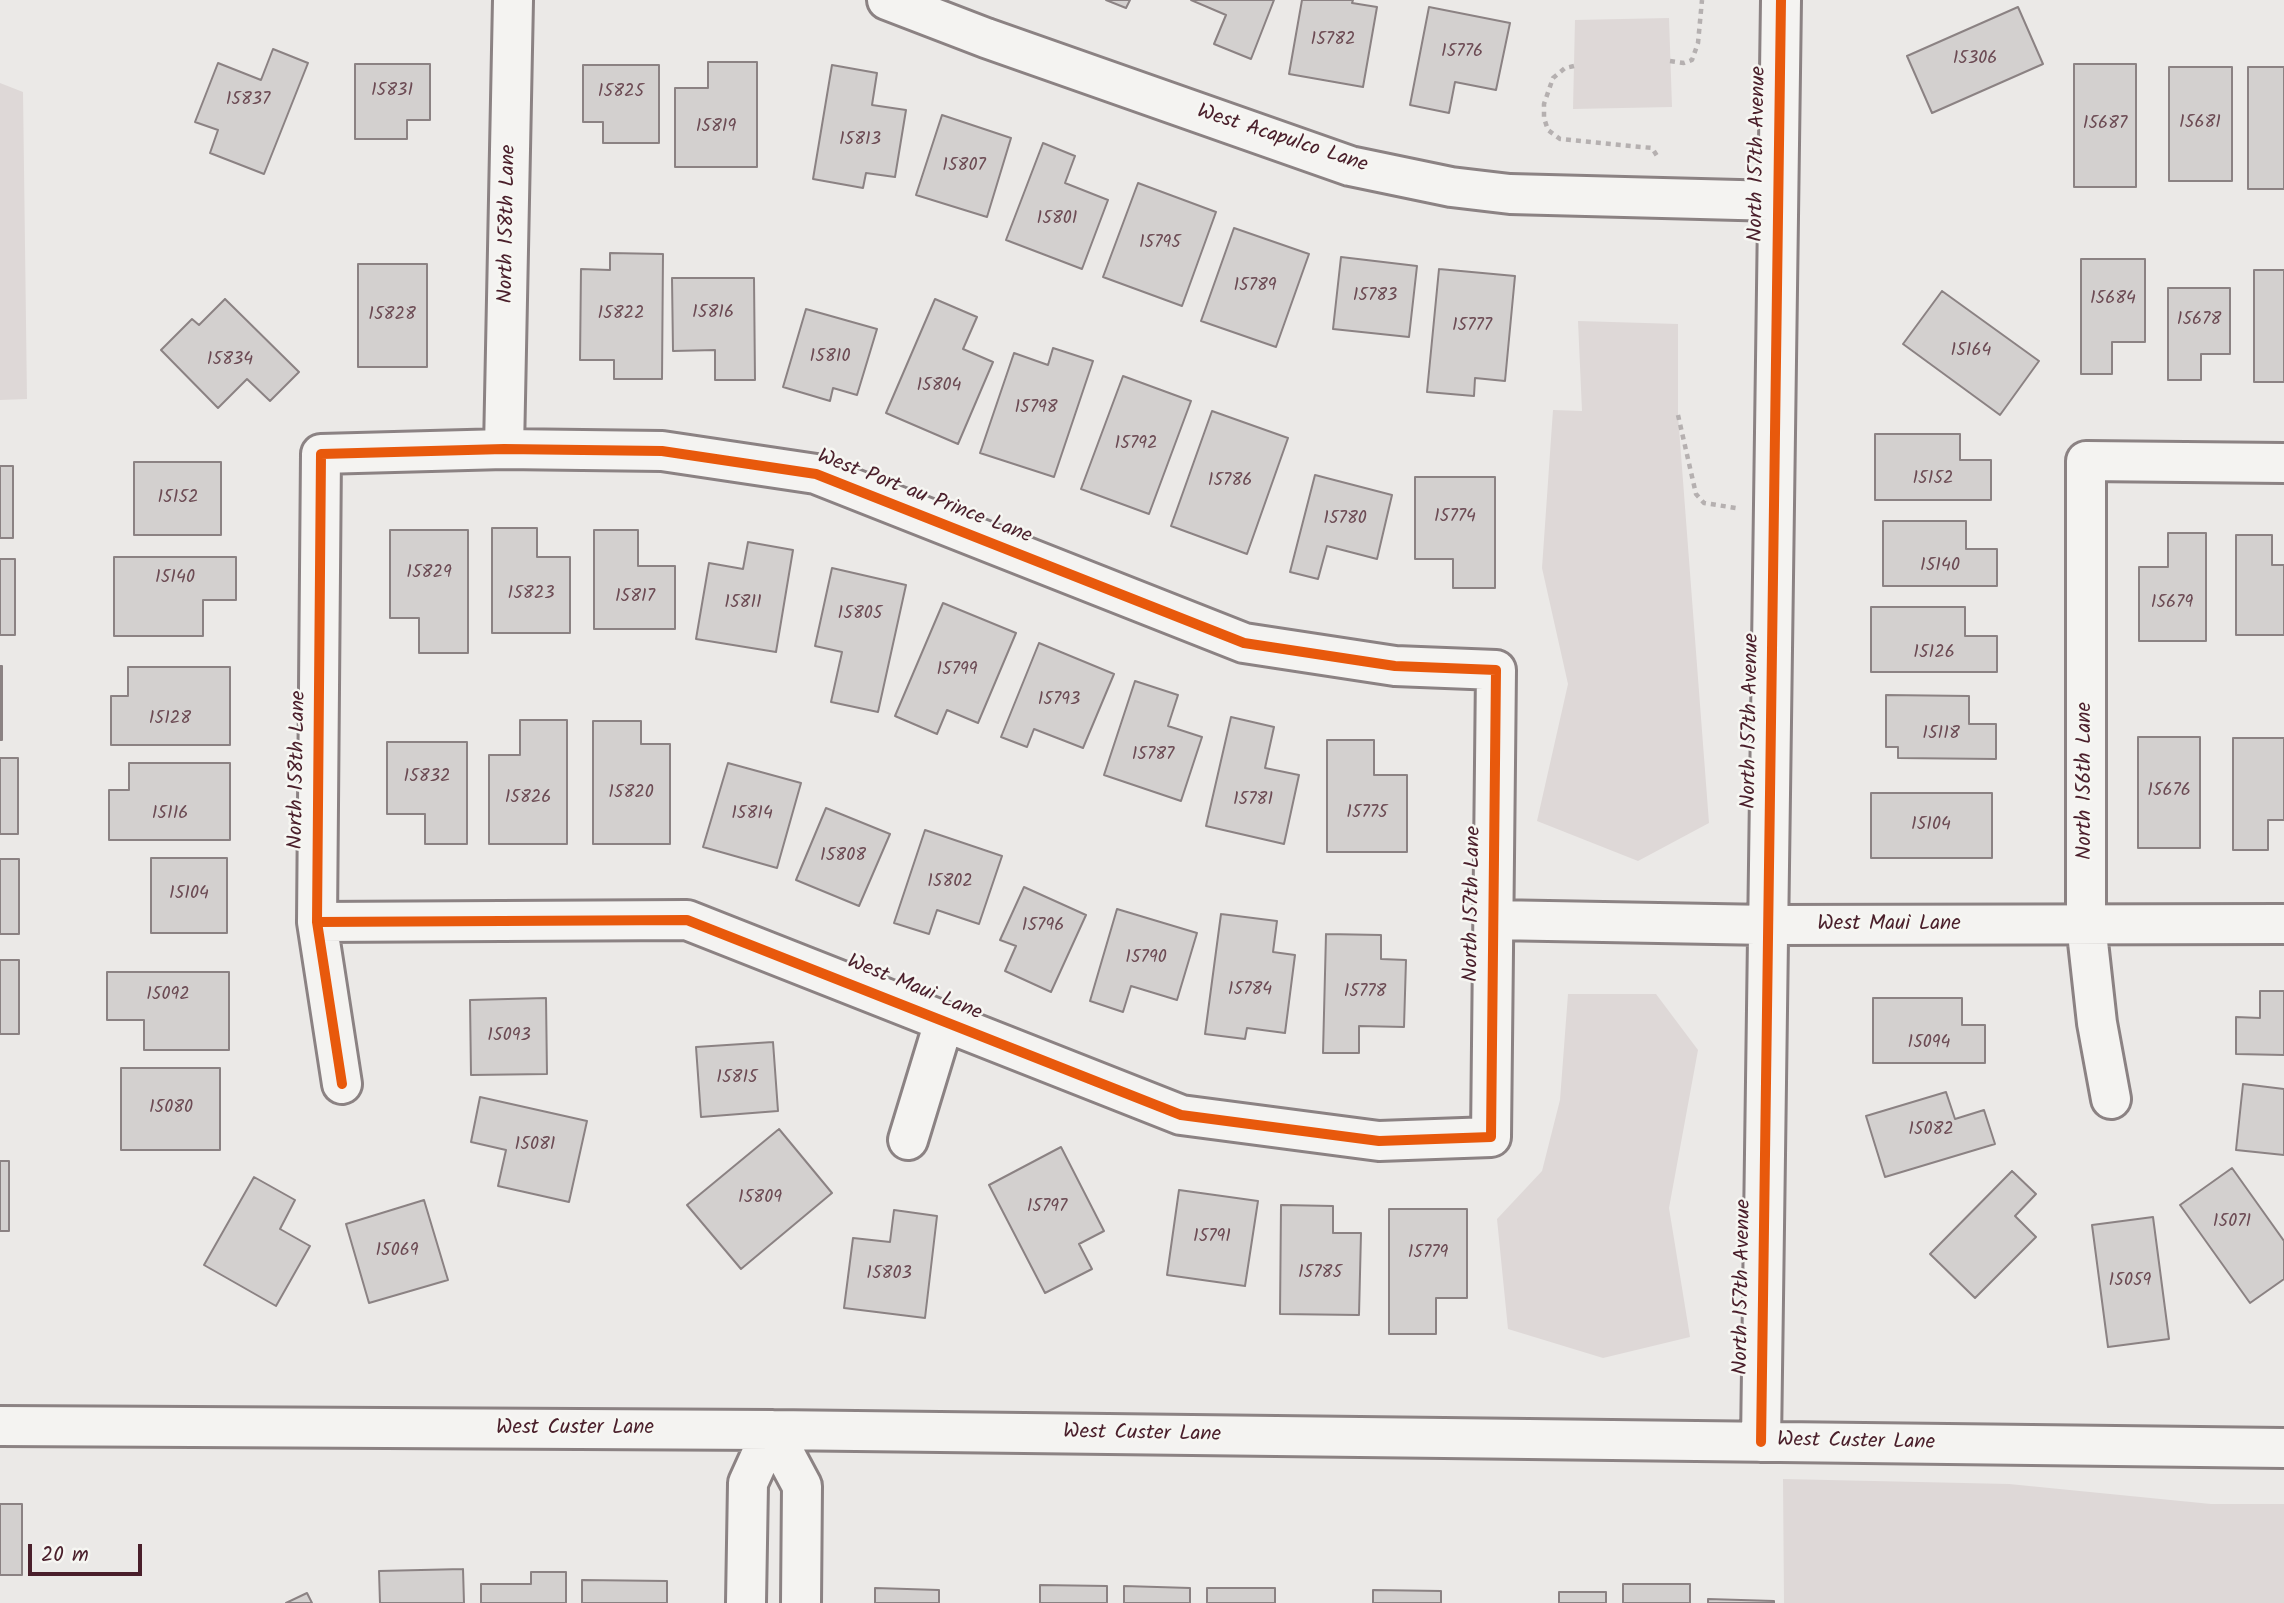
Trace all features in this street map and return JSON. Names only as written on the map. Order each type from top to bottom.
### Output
[{"type":"street","name":"North 158th Lane","points":[[504,449],[513,0]]},
{"type":"street","name":"West Acapulco Lane","points":[[887,0],[986,38],[1350,166],[1451,187],[1510,194],[1777,201]]},
{"type":"street","name":"North 157th Avenue","points":[[1761,1442],[1781,0]]},
{"type":"street","name":"West Port au Prince Lane","points":[[321,454],[504,449],[662,451],[816,474],[1244,643],[1395,666],[1496,670]]},
{"type":"street","name":"North 158th Lane","points":[[321,454],[317,922],[342,1084]]},
{"type":"street","name":"North 156th Lane","points":[[2110,1099],[2097,1023],[2086,924],[2086,461],[2284,463]]},
{"type":"street","name":"North 157th Lane","points":[[1491,1137],[1496,670]]},
{"type":"street","name":"West Maui Lane","points":[[317,922],[687,920],[1181,1115],[1379,1141],[1491,1137]]},
{"type":"street","name":"West Maui Lane","points":[[1493,920],[1769,925],[2284,924]]},
{"type":"street","name":"West Maui Lane","points":[[908,1140],[944,1022]]},
{"type":"street","name":"West Custer Lane","points":[[0,1426],[772,1430],[2284,1448]]},
{"type":"street","points":[[746,1603],[748,1483],[772,1430]]},
{"type":"street","points":[[772,1430],[802,1486],[801,1603]]},
{"type":"path","points":[[1670,61],[1684,64],[1692,60],[1698,43],[1702,0]]},
{"type":"path","points":[[1574,66],[1565,68],[1553,78],[1544,104],[1544,118],[1548,130],[1560,139],[1652,148],[1659,158],[1659,199]]},
{"type":"path","points":[[1678,415],[1696,494],[1704,503],[1773,511]]},
{"type":"shaded area","points":[[1669,18],[1672,107],[1573,109],[1575,20]]},
{"type":"shaded area","points":[[0,83],[23,92],[27,399],[0,400]]},
{"type":"shaded area","points":[[1578,321],[1678,324],[1678,415],[1709,823],[1638,861],[1537,821],[1568,684],[1542,568],[1553,410],[1582,411]]},
{"type":"shaded area","points":[[1568,994],[1656,994],[1698,1050],[1669,1208],[1690,1337],[1603,1358],[1508,1329],[1497,1219],[1542,1171],[1560,1100]]},
{"type":"shaded area","points":[[1783,1479],[2009,1484],[2211,1504],[2284,1504],[2284,1603],[1784,1603]]},
{"type":"building","points":[[1106,0],[1130,0],[1126,8]]},
{"type":"building","points":[[1191,0],[1274,0],[1251,59],[1214,44],[1226,15]]},
{"type":"building","points":[[1302,0],[1353,0],[1352,3],[1377,7],[1363,87],[1289,74]]},
{"type":"building","points":[[1429,7],[1510,23],[1496,90],[1455,82],[1449,113],[1410,105]]},
{"type":"building","points":[[2018,7],[2043,64],[1932,113],[1907,56]]},
{"type":"building","points":[[273,49],[308,63],[264,174],[210,153],[218,130],[195,122],[218,63],[261,80]]},
{"type":"building","points":[[708,62],[757,62],[757,167],[675,167],[675,88],[708,88]]},
{"type":"building","points":[[355,64],[430,64],[430,120],[407,120],[407,139],[355,139]]},
{"type":"building","points":[[2074,64],[2136,64],[2136,187],[2074,187]]},
{"type":"building","points":[[583,65],[659,65],[659,143],[603,143],[603,122],[583,122]]},
{"type":"building","points":[[832,65],[877,73],[872,105],[906,110],[895,177],[866,173],[863,188],[813,179]]},
{"type":"building","points":[[2169,67],[2232,67],[2232,181],[2169,181]]},
{"type":"building","points":[[2248,67],[2284,67],[2284,189],[2248,189]]},
{"type":"building","points":[[942,115],[1011,138],[987,217],[916,195]]},
{"type":"building","points":[[1043,143],[1075,156],[1065,183],[1108,200],[1082,269],[1006,240]]},
{"type":"building","points":[[1138,183],[1216,212],[1182,306],[1103,277]]},
{"type":"building","points":[[1234,228],[1309,254],[1276,347],[1201,321]]},
{"type":"building","points":[[610,253],[663,254],[662,379],[614,379],[614,360],[580,360],[581,269],[610,270]]},
{"type":"building","points":[[1341,257],[1417,266],[1409,337],[1333,329]]},
{"type":"building","points":[[2081,259],[2145,259],[2145,342],[2112,342],[2112,374],[2081,374]]},
{"type":"building","points":[[358,264],[427,264],[427,367],[358,367]]},
{"type":"building","points":[[1439,269],[1515,276],[1505,381],[1475,378],[1474,396],[1427,392]]},
{"type":"building","points":[[2254,270],[2284,270],[2284,382],[2254,382]]},
{"type":"building","points":[[672,278],[754,278],[755,380],[715,380],[715,350],[673,351]]},
{"type":"building","points":[[2168,288],[2230,288],[2230,354],[2201,354],[2201,380],[2168,380]]},
{"type":"building","points":[[1942,291],[2039,361],[2000,415],[1903,344]]},
{"type":"building","points":[[225,299],[299,372],[270,401],[247,379],[218,408],[161,350],[192,319],[199,325]]},
{"type":"building","points":[[935,299],[977,317],[963,349],[993,362],[958,444],[886,413]]},
{"type":"building","points":[[806,309],[877,329],[857,395],[833,388],[830,401],[783,387]]},
{"type":"building","points":[[1053,348],[1093,361],[1054,477],[980,453],[1014,353],[1048,365]]},
{"type":"building","points":[[1123,376],[1191,401],[1149,514],[1081,489]]},
{"type":"building","points":[[1212,411],[1288,438],[1247,554],[1171,526]]},
{"type":"building","points":[[1875,434],[1960,434],[1960,460],[1991,460],[1991,500],[1875,500]]},
{"type":"building","points":[[134,462],[221,462],[221,535],[134,535]]},
{"type":"building","points":[[0,466],[13,466],[13,538],[0,538]]},
{"type":"building","points":[[1315,475],[1392,495],[1377,559],[1327,546],[1318,579],[1290,572]]},
{"type":"building","points":[[1415,477],[1495,477],[1495,588],[1453,588],[1453,559],[1415,559]]},
{"type":"building","points":[[1883,521],[1966,521],[1966,549],[1997,549],[1997,586],[1883,586]]},
{"type":"building","points":[[492,528],[537,528],[537,557],[570,557],[570,633],[492,633]]},
{"type":"building","points":[[390,530],[468,530],[468,653],[419,653],[419,618],[390,618]]},
{"type":"building","points":[[594,530],[638,530],[638,566],[675,566],[675,629],[594,629]]},
{"type":"building","points":[[2168,533],[2206,533],[2206,641],[2139,641],[2139,567],[2168,567]]},
{"type":"building","points":[[2236,535],[2272,535],[2272,565],[2284,565],[2284,635],[2236,635]]},
{"type":"building","points":[[748,542],[793,550],[776,652],[696,639],[709,563],[743,569]]},
{"type":"building","points":[[114,557],[236,557],[236,600],[203,600],[203,636],[114,636]]},
{"type":"building","points":[[0,559],[15,559],[15,635],[0,635]]},
{"type":"building","points":[[832,568],[906,585],[878,712],[831,702],[842,652],[815,646]]},
{"type":"building","points":[[943,603],[1016,633],[978,723],[947,710],[937,734],[895,716]]},
{"type":"building","points":[[1871,607],[1965,607],[1965,636],[1997,636],[1997,672],[1871,672]]},
{"type":"building","points":[[1039,643],[1114,674],[1083,748],[1034,729],[1027,747],[1001,737]]},
{"type":"building","points":[[2,666],[2,740],[0,740]]},
{"type":"building","points":[[128,667],[230,667],[230,745],[111,745],[111,696],[128,696]]},
{"type":"building","points":[[1135,681],[1178,695],[1168,726],[1202,737],[1181,801],[1104,775]]},
{"type":"building","points":[[1886,695],[1969,696],[1969,724],[1996,724],[1996,759],[1898,758],[1898,747],[1886,747]]},
{"type":"building","points":[[1231,717],[1274,727],[1265,768],[1299,775],[1284,844],[1206,826]]},
{"type":"building","points":[[520,720],[567,720],[567,844],[489,844],[489,755],[520,755]]},
{"type":"building","points":[[593,721],[641,721],[641,744],[670,744],[670,844],[593,844]]},
{"type":"building","points":[[2138,737],[2200,737],[2200,848],[2138,848]]},
{"type":"building","points":[[2233,738],[2284,738],[2284,820],[2268,820],[2268,850],[2233,850]]},
{"type":"building","points":[[1327,740],[1374,740],[1374,775],[1407,775],[1407,852],[1327,852]]},
{"type":"building","points":[[387,742],[467,742],[467,844],[425,844],[425,814],[387,814]]},
{"type":"building","points":[[0,758],[18,758],[18,834],[0,834]]},
{"type":"building","points":[[129,763],[230,763],[230,840],[109,840],[109,790],[129,790]]},
{"type":"building","points":[[728,763],[801,783],[777,868],[703,847]]},
{"type":"building","points":[[1871,793],[1992,793],[1992,858],[1871,858]]},
{"type":"building","points":[[826,808],[890,834],[859,906],[796,880]]},
{"type":"building","points":[[925,830],[1002,856],[979,924],[937,910],[929,934],[894,923]]},
{"type":"building","points":[[151,858],[227,858],[227,933],[151,933]]},
{"type":"building","points":[[0,859],[19,859],[19,934],[0,934]]},
{"type":"building","points":[[1024,887],[1086,915],[1051,992],[1005,971],[1016,946],[1000,940]]},
{"type":"building","points":[[1117,909],[1197,933],[1177,1000],[1131,986],[1123,1012],[1090,1001]]},
{"type":"building","points":[[1221,914],[1277,921],[1273,952],[1295,955],[1285,1033],[1247,1028],[1245,1039],[1205,1034]]},
{"type":"building","points":[[1326,934],[1381,935],[1381,959],[1406,960],[1404,1027],[1359,1026],[1359,1053],[1323,1053]]},
{"type":"building","points":[[0,960],[19,960],[19,1034],[0,1034]]},
{"type":"building","points":[[107,972],[229,972],[229,1050],[144,1050],[144,1020],[107,1020]]},
{"type":"building","points":[[2260,991],[2284,991],[2284,1055],[2236,1054],[2236,1017],[2260,1018]]},
{"type":"building","points":[[546,998],[547,1074],[471,1075],[470,1000]]},
{"type":"building","points":[[1873,998],[1962,998],[1962,1025],[1985,1025],[1985,1063],[1873,1063]]},
{"type":"building","points":[[773,1042],[778,1111],[701,1117],[696,1047]]},
{"type":"building","points":[[121,1068],[220,1068],[220,1150],[121,1150]]},
{"type":"building","points":[[2243,1084],[2284,1089],[2284,1155],[2236,1150]]},
{"type":"building","points":[[1946,1092],[1955,1119],[1984,1110],[1995,1144],[1885,1177],[1866,1116]]},
{"type":"building","points":[[480,1097],[587,1121],[569,1202],[498,1186],[506,1150],[471,1142]]},
{"type":"building","points":[[779,1129],[832,1193],[741,1269],[687,1205]]},
{"type":"building","points":[[1061,1147],[1104,1231],[1079,1244],[1092,1269],[1045,1293],[989,1185]]},
{"type":"building","points":[[0,1161],[9,1161],[9,1231],[0,1231]]},
{"type":"building","points":[[2232,1168],[2284,1241],[2284,1279],[2250,1303],[2180,1205]]},
{"type":"building","points":[[2012,1171],[2036,1194],[2015,1216],[2036,1237],[1975,1298],[1930,1254]]},
{"type":"building","points":[[254,1177],[295,1200],[280,1229],[310,1246],[276,1306],[204,1265]]},
{"type":"building","points":[[1179,1190],[1258,1201],[1245,1286],[1167,1275]]},
{"type":"building","points":[[424,1200],[448,1280],[369,1303],[346,1224]]},
{"type":"building","points":[[1281,1205],[1333,1206],[1333,1233],[1361,1233],[1359,1315],[1280,1314]]},
{"type":"building","points":[[1389,1209],[1467,1209],[1467,1298],[1436,1298],[1436,1334],[1389,1334]]},
{"type":"building","points":[[894,1210],[937,1216],[925,1318],[844,1308],[853,1238],[890,1242]]},
{"type":"building","points":[[2153,1217],[2169,1339],[2108,1347],[2092,1225]]},
{"type":"building","points":[[0,1504],[22,1504],[22,1575],[0,1575]]},
{"type":"building","points":[[463,1569],[464,1603],[380,1603],[379,1571]]},
{"type":"building","points":[[531,1572],[566,1572],[566,1603],[481,1603],[481,1584],[531,1584]]},
{"type":"building","points":[[582,1580],[667,1581],[667,1603],[582,1603]]},
{"type":"building","points":[[1623,1584],[1690,1584],[1690,1603],[1623,1603]]},
{"type":"building","points":[[1040,1585],[1107,1586],[1107,1603],[1040,1603]]},
{"type":"building","points":[[1124,1586],[1190,1588],[1190,1603],[1124,1603]]},
{"type":"building","points":[[875,1588],[939,1590],[939,1603],[875,1603]]},
{"type":"building","points":[[1207,1588],[1275,1588],[1275,1603],[1207,1603]]},
{"type":"building","points":[[1373,1590],[1441,1591],[1441,1603],[1373,1603]]},
{"type":"building","points":[[1559,1592],[1606,1592],[1606,1603],[1559,1603]]},
{"type":"building","points":[[307,1593],[312,1603],[286,1603]]},
{"type":"building","points":[[1708,1599],[1774,1601],[1774,1603],[1708,1603]]},
{"type":"cycle path","points":[[1761,1442],[1781,0]]},
{"type":"cycle path","points":[[317,922],[687,920],[1181,1115],[1379,1141],[1491,1137],[1496,670],[1395,666],[1244,643],[816,474],[662,451],[504,449],[321,454],[317,922],[342,1084]]}]
